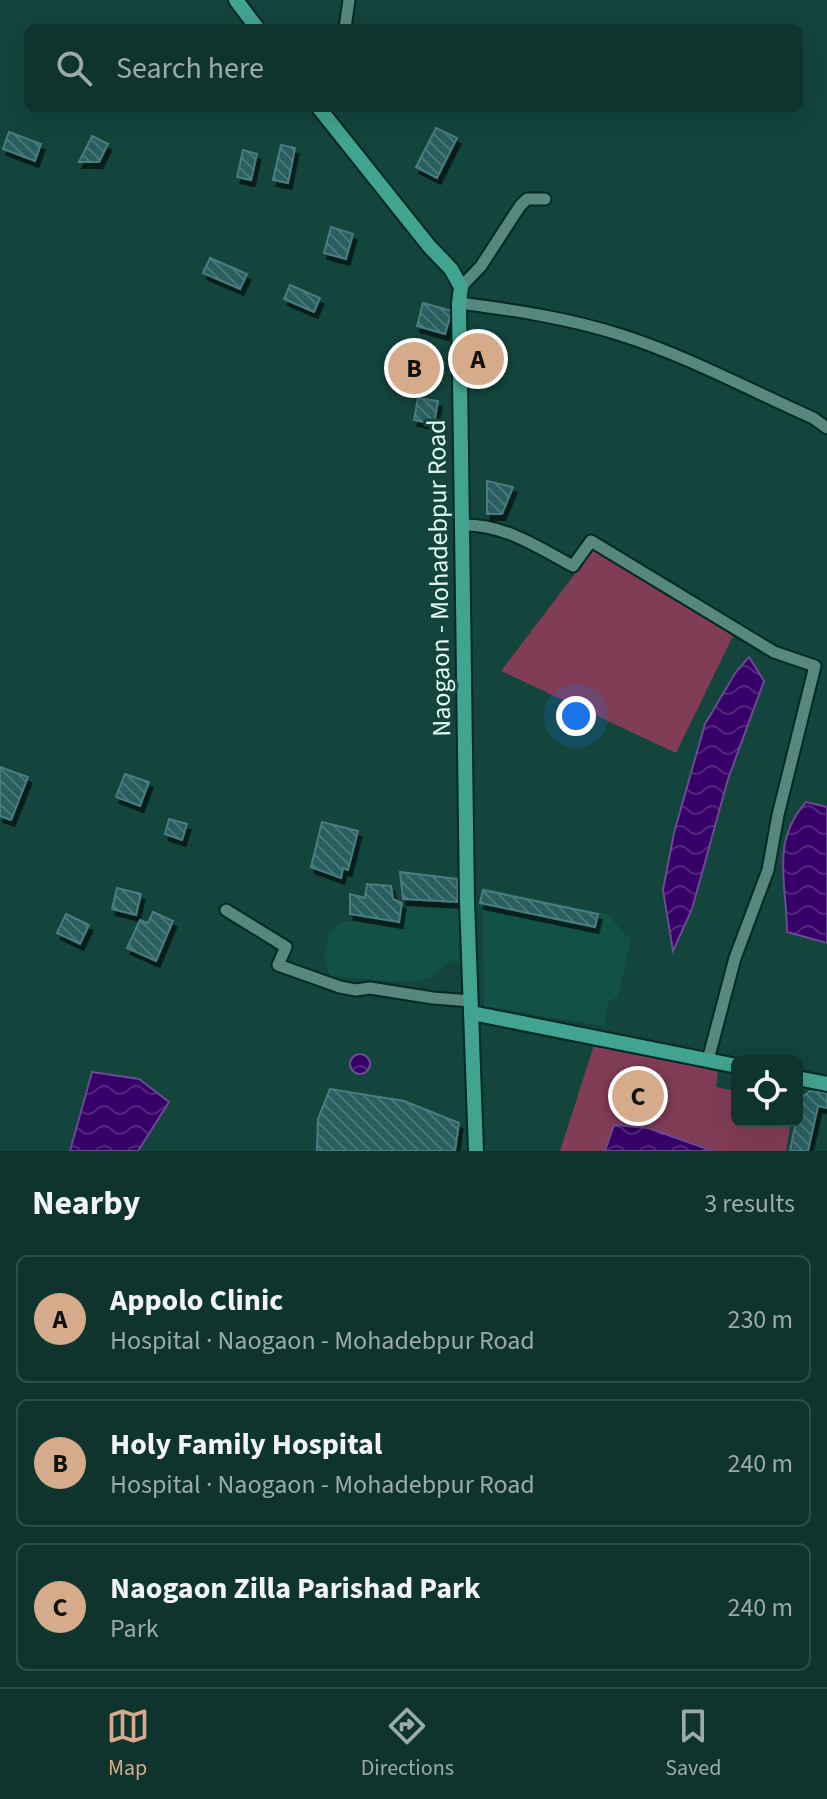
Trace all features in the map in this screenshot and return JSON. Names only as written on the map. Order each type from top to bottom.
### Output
[{"type":"main road","points":[[236,0],[254,24]]},
{"type":"main road","points":[[324,112],[429,246],[451,269],[461,287]]},
{"type":"main road","name":"Naogaon - Mohadebpur Road","points":[[461,287],[467,900],[476,1151]]},
{"type":"main road","points":[[472,1007],[731,1065]]},
{"type":"main road","points":[[803,1079],[827,1084]]},
{"type":"street","points":[[346,24],[349,0]]},
{"type":"street","points":[[461,287],[481,266],[520,206],[527,199],[545,199]]},
{"type":"street","points":[[459,303],[544,315],[620,335],[722,377],[813,418],[827,428]]},
{"type":"street","points":[[462,525],[501,529],[573,566],[591,541],[774,652],[815,666],[778,815],[768,870],[735,958],[708,1060]]},
{"type":"street","points":[[226,910],[286,947],[278,965],[356,990],[370,988],[472,1007]]},
{"type":"shaded area","points":[[402,351],[433,358],[427,386],[395,379]]},
{"type":"shaded area","points":[[593,550],[734,634],[676,753],[501,671]]},
{"type":"shaded area","points":[[482,887],[607,914],[631,940],[618,996],[608,1002],[604,1026],[484,1006]]},
{"type":"shaded area","points":[[407,905],[463,907],[463,965],[450,960],[435,975],[411,983],[329,976],[324,959],[329,932],[343,921],[361,921],[357,917],[395,926]]},
{"type":"shaded area","points":[[594,1045],[718,1072],[716,1087],[731,1090],[731,1127],[790,1127],[786,1151],[560,1151]]},
{"type":"water","points":[[749,657],[764,681],[728,779],[692,909],[673,951],[663,890],[674,833],[705,724],[736,672]]},
{"type":"water","points":[[806,802],[827,807],[827,943],[787,932],[784,848],[795,817]]},
{"type":"water","points":[[360,1054],[367,1057],[370,1064],[367,1071],[360,1074],[353,1071],[350,1064],[353,1057]]},
{"type":"water","points":[[92,1072],[139,1079],[169,1102],[138,1151],[70,1151]]},
{"type":"water","points":[[614,1125],[648,1128],[713,1151],[605,1151]]},
{"type":"building","points":[[436,128],[457,138],[437,178],[416,167]]},
{"type":"building","points":[[9,132],[41,144],[35,161],[3,149]]},
{"type":"building","points":[[92,136],[108,144],[99,162],[79,162]]},
{"type":"building","points":[[281,145],[295,148],[288,183],[273,180]]},
{"type":"building","points":[[243,150],[257,154],[251,180],[237,177]]},
{"type":"building","points":[[331,227],[353,234],[346,259],[324,253]]},
{"type":"building","points":[[210,258],[247,274],[240,289],[203,273]]},
{"type":"building","points":[[290,285],[320,298],[314,312],[284,299]]},
{"type":"building","points":[[423,303],[452,311],[445,334],[417,326]]},
{"type":"building","points":[[418,398],[438,401],[434,424],[414,420]]},
{"type":"building","points":[[487,481],[513,487],[502,514],[487,514]]},
{"type":"building","points":[[0,767],[28,777],[11,820],[0,816]]},
{"type":"building","points":[[125,774],[149,782],[140,806],[116,797]]},
{"type":"building","points":[[169,819],[187,824],[182,840],[165,834]]},
{"type":"building","points":[[322,822],[358,831],[348,870],[343,868],[341,878],[311,867]]},
{"type":"building","points":[[400,872],[457,879],[458,902],[403,899]]},
{"type":"building","points":[[367,884],[391,886],[393,899],[402,903],[399,922],[350,914],[350,894],[365,898]]},
{"type":"building","points":[[117,888],[141,894],[136,915],[112,909]]},
{"type":"building","points":[[483,890],[598,914],[595,927],[480,903]]},
{"type":"building","points":[[153,912],[173,921],[156,961],[127,948],[140,920],[148,923]]},
{"type":"building","points":[[66,914],[89,925],[80,944],[57,933]]},
{"type":"building","points":[[330,1089],[404,1101],[459,1123],[455,1151],[317,1151],[318,1119]]},
{"type":"building","points":[[810,1091],[827,1093],[827,1108],[818,1106],[808,1151],[790,1151],[795,1127],[803,1127],[803,1096]]},
{"type":"place","name":"Appolo Clinic","points":[[478,359]]},
{"type":"place","name":"Holy Family Hospital","points":[[414,368]]},
{"type":"place","name":"Naogaon Zilla Parishad Park","points":[[638,1096]]}]
